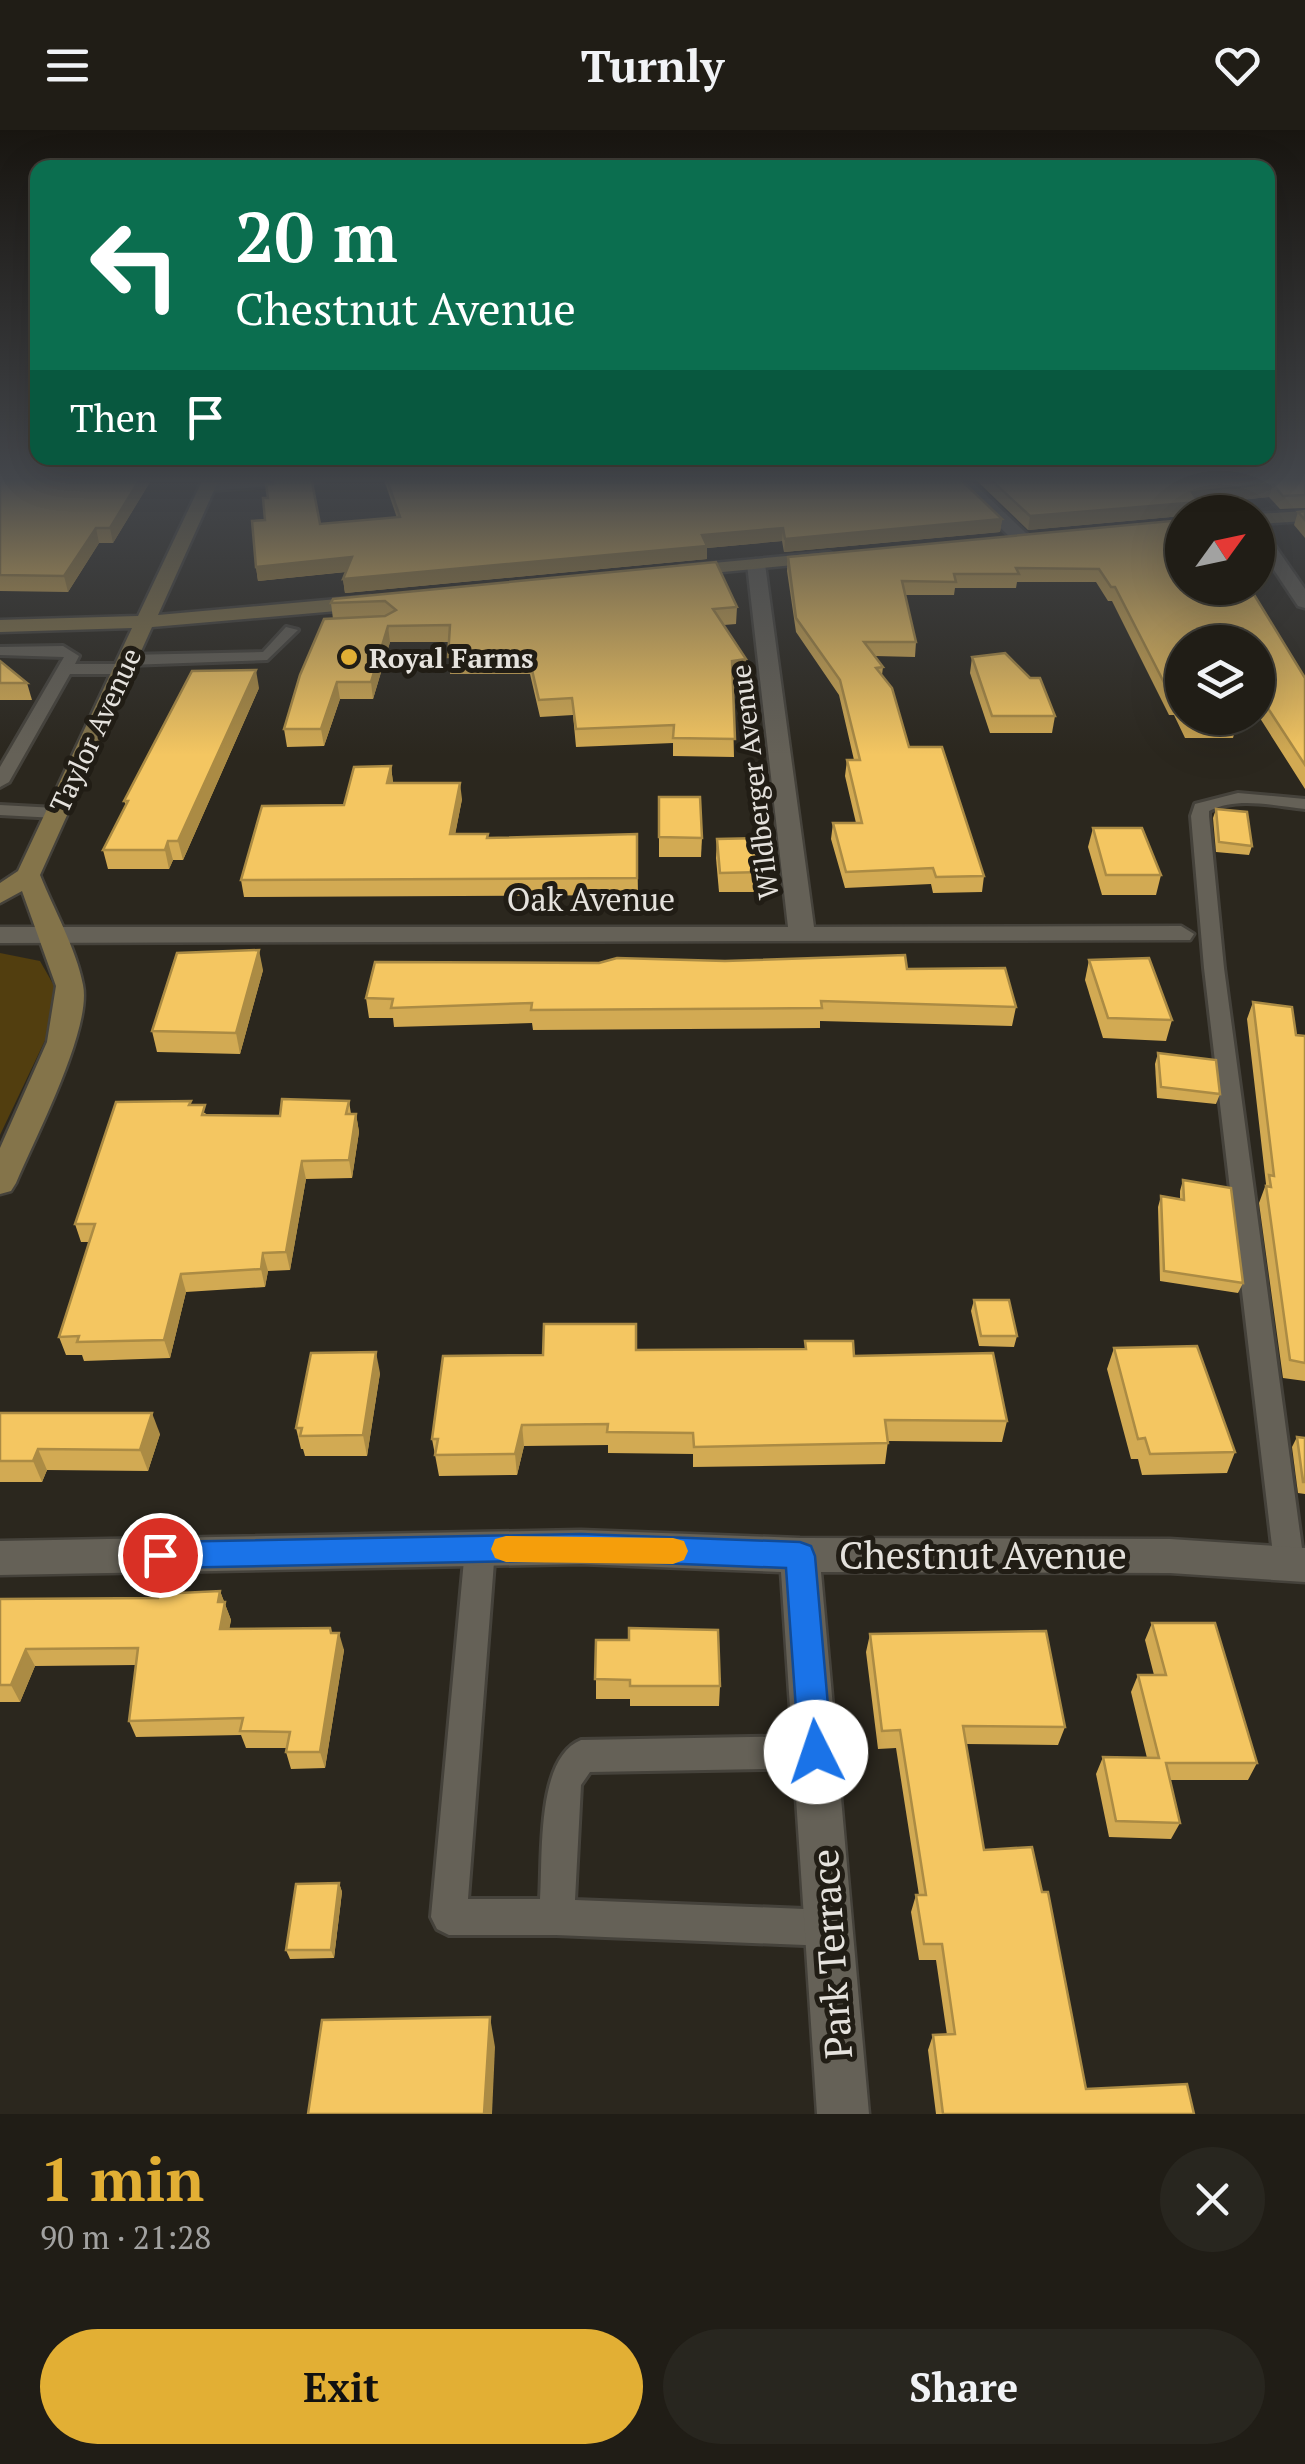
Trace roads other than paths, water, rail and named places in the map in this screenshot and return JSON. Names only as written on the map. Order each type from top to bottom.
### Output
[{"type":"main road","name":"Taylor Avenue","points":[[28,875],[169,570]]},
{"type":"main road","points":[[660,573],[696,570]]},
{"type":"main road","points":[[0,626],[290,620],[393,600]]},
{"type":"main road","points":[[0,895],[28,875],[70,986],[61,1042],[0,1183]]},
{"type":"street","name":"Wildberger Avenue","points":[[757,570],[802,934]]},
{"type":"street","points":[[1283,570],[1305,602]]},
{"type":"street","name":"Oak Avenue","points":[[0,935],[1181,934]]},
{"type":"street","name":"Chestnut Avenue","points":[[0,1558],[581,1547],[800,1556],[1170,1556],[1297,1564]]},
{"type":"street","name":"Park Terrace","points":[[800,1556],[843,2114]]},
{"type":"lane","points":[[64,669],[267,656],[290,620],[310,629]]},
{"type":"lane","points":[[0,651],[63,650],[72,656],[0,782]]},
{"type":"lane","points":[[1297,1564],[1214,968],[1200,816],[1201,808],[1211,801],[1305,804]]},
{"type":"lane","points":[[0,810],[56,813]]},
{"type":"lane","points":[[480,1549],[449,1917],[556,1917],[829,1928]]},
{"type":"lane","points":[[556,1917],[565,1780],[581,1756],[816,1752]]},
{"type":"place","name":"Royal Farms","points":[[349,657]]}]
